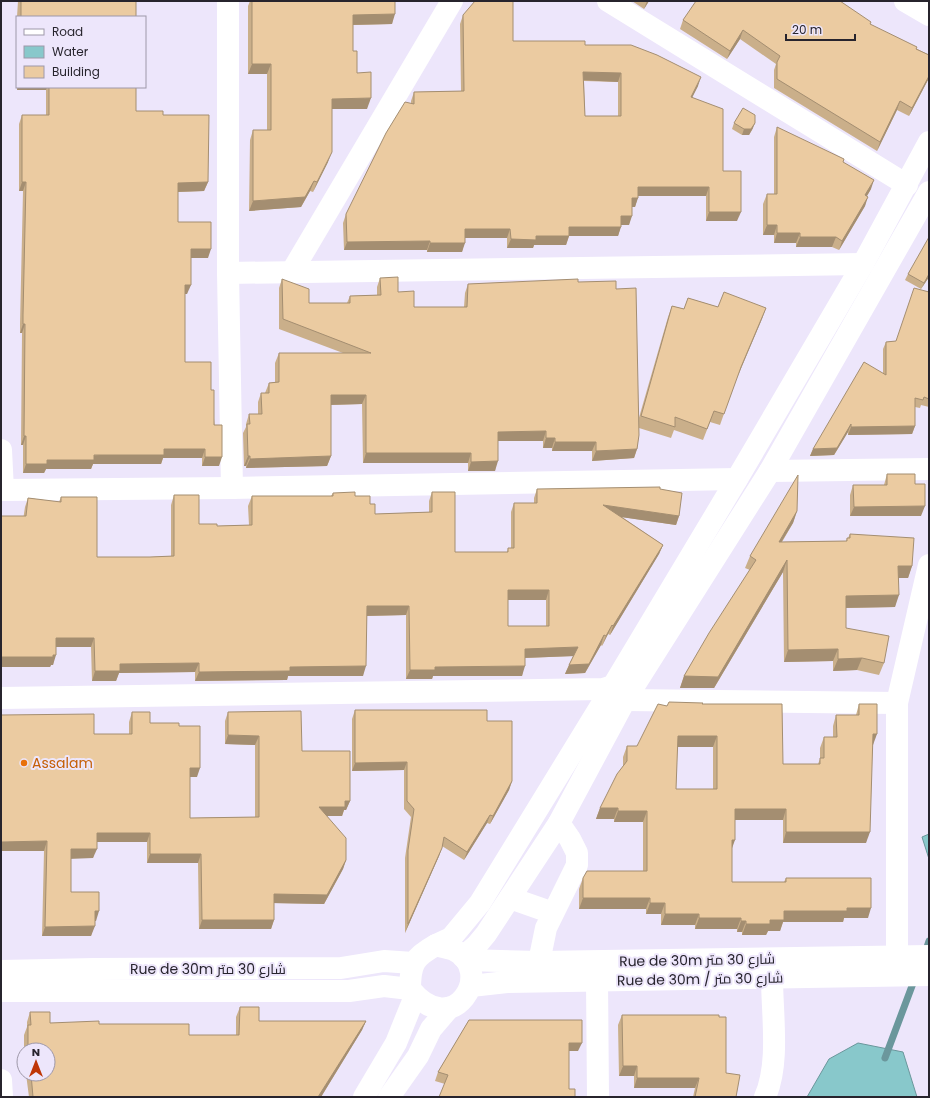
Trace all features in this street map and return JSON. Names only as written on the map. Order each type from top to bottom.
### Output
[{"type":"street","points":[[228,1],[228,273],[232,488]]},
{"type":"street","points":[[291,273],[452,1]]},
{"type":"street","points":[[608,1],[907,185]]},
{"type":"street","points":[[905,1],[929,15]]},
{"type":"street","points":[[464,958],[486,934],[559,823],[619,693],[737,479],[863,264],[929,142]]},
{"type":"street","points":[[364,1097],[396,1043],[412,993],[410,974],[413,963],[419,956],[436,945],[451,938],[480,903],[619,693],[770,471],[929,192]]},
{"type":"street","points":[[228,273],[863,264]]},
{"type":"street","points":[[1,450],[2,490],[232,488],[737,479]]},
{"type":"street","points":[[770,471],[929,469]]},
{"type":"street","points":[[916,964],[897,703],[929,565]]},
{"type":"street","points":[[1,698],[595,689],[619,693],[897,703]]},
{"type":"street","points":[[539,962],[546,928],[577,865],[576,853],[559,823]]},
{"type":"street","points":[[510,898],[553,913]]},
{"type":"street","points":[[389,1097],[418,1056],[431,1029],[449,1008],[463,999],[471,986],[470,968],[464,958],[455,950],[436,945]]},
{"type":"street","name":"Rue de 30m شارع 30 متر","points":[[464,958],[539,962],[916,964]]},
{"type":"street","name":"Rue de 30m شارع 30 متر","points":[[1,971],[341,968],[384,961],[413,963]]},
{"type":"street","name":"Rue de 30m / شارع 30 متر","points":[[471,986],[507,982],[772,977],[916,964]]},
{"type":"street","points":[[765,1097],[772,1081],[772,977]]},
{"type":"street","points":[[597,980],[598,1097]]},
{"type":"street","name":"Rue de 30m شارع 30 متر","points":[[1,991],[349,991],[384,986],[412,993]]},
{"type":"street","points":[[412,993],[422,1003],[430,1007],[449,1008]]},
{"type":"street","points":[[1,1080],[2,1097]]},
{"type":"water","points":[[929,834],[929,859],[922,837]]},
{"type":"water","points":[[858,1043],[903,1052],[917,1097],[807,1097],[829,1059]]},
{"type":"building","points":[[21,1],[136,1],[136,16],[21,16]]},
{"type":"building","points":[[252,1],[395,1],[395,14],[353,15],[353,51],[357,51],[357,73],[371,72],[371,98],[332,99],[332,152],[317,182],[314,181],[305,197],[253,201],[253,130],[271,130],[271,64],[252,64]]},
{"type":"building","points":[[475,1],[513,1],[513,41],[585,41],[585,45],[631,45],[657,55],[701,77],[691,97],[723,109],[723,171],[741,171],[741,212],[709,212],[709,187],[638,187],[638,198],[632,198],[632,216],[621,216],[621,227],[569,227],[569,236],[536,236],[536,240],[511,239],[510,229],[465,229],[465,243],[430,243],[430,241],[347,242],[346,214],[386,133],[405,102],[414,104],[414,92],[464,91],[463,15]],"holes":[[[583,72],[621,73],[621,116],[585,116]]]},
{"type":"building","points":[[696,1],[840,1],[871,22],[870,24],[917,47],[916,49],[929,55],[929,76],[912,108],[900,101],[880,142],[777,79],[777,62],[780,56],[743,30],[730,51],[683,20]]},
{"type":"building","points":[[49,88],[136,88],[136,111],[163,111],[163,115],[209,115],[208,182],[178,183],[178,222],[211,222],[211,249],[191,249],[191,285],[185,285],[185,362],[211,362],[211,390],[214,390],[214,425],[222,425],[222,457],[205,457],[205,449],[164,449],[164,455],[94,455],[94,460],[47,460],[47,464],[26,464],[26,436],[24,436],[25,324],[23,324],[23,315],[26,182],[22,182],[22,115],[49,115]]},
{"type":"building","points":[[743,108],[755,115],[755,123],[751,129],[744,129],[734,123]]},
{"type":"building","points":[[777,127],[844,159],[843,162],[874,180],[865,195],[868,197],[842,241],[836,237],[800,237],[800,233],[777,233],[777,225],[767,225],[767,194],[777,194]]},
{"type":"building","points":[[929,237],[929,274],[924,283],[908,274]]},
{"type":"building","points":[[398,277],[398,292],[414,291],[414,307],[467,307],[468,284],[578,279],[578,282],[616,281],[616,289],[636,288],[639,435],[637,449],[596,451],[596,442],[555,442],[555,438],[546,438],[546,431],[498,432],[498,461],[471,462],[471,453],[366,453],[366,395],[331,395],[331,456],[250,459],[250,456],[248,456],[247,424],[250,424],[249,414],[262,414],[261,393],[269,393],[269,383],[279,382],[279,353],[371,353],[283,319],[282,279],[309,289],[309,303],[350,303],[350,296],[381,295],[380,278]]},
{"type":"building","points":[[914,288],[929,292],[929,399],[924,397],[923,400],[915,398],[915,426],[851,427],[851,424],[837,448],[813,449],[864,362],[886,375],[886,342],[896,341]]},
{"type":"building","points":[[724,292],[766,308],[741,367],[724,414],[714,411],[707,429],[675,417],[675,427],[641,416],[672,306],[684,309],[688,298],[718,307]]},
{"type":"building","points":[[887,474],[915,474],[915,484],[925,484],[925,506],[854,507],[853,485],[887,485]]},
{"type":"building","points":[[798,475],[797,511],[779,542],[847,541],[847,538],[850,538],[850,534],[914,538],[912,566],[898,566],[899,595],[846,596],[846,628],[889,636],[884,663],[862,658],[838,659],[838,649],[788,650],[787,560],[718,677],[684,676],[709,633],[756,560],[750,556]]},
{"type":"building","points":[[660,487],[660,489],[682,493],[679,516],[603,505],[663,545],[613,626],[612,625],[606,636],[604,635],[589,664],[569,665],[578,647],[525,649],[525,666],[435,667],[435,670],[410,670],[409,606],[367,606],[366,666],[290,667],[290,671],[199,672],[199,663],[120,664],[120,671],[95,671],[94,638],[56,638],[56,655],[53,655],[53,657],[1,657],[1,516],[26,516],[28,498],[61,502],[61,497],[97,497],[97,557],[150,557],[174,556],[174,495],[199,495],[199,524],[217,524],[217,526],[252,525],[252,496],[333,496],[333,493],[355,492],[355,496],[370,496],[370,504],[375,504],[375,514],[432,512],[432,492],[455,492],[455,552],[508,552],[508,548],[514,548],[514,503],[537,503],[537,489]],"holes":[[[508,590],[549,590],[549,626],[508,626]]]},
{"type":"building","points":[[669,702],[703,703],[702,704],[782,704],[783,764],[820,764],[820,758],[824,758],[824,737],[837,737],[836,715],[859,715],[859,704],[877,704],[877,734],[873,734],[870,832],[786,832],[786,809],[735,809],[735,840],[732,840],[732,882],[786,882],[786,878],[871,878],[871,908],[847,908],[847,911],[784,911],[784,920],[770,920],[770,924],[746,924],[746,921],[741,921],[741,918],[699,918],[699,914],[665,914],[665,903],[650,903],[650,898],[583,898],[583,878],[587,871],[647,871],[647,811],[618,811],[618,808],[600,808],[617,774],[627,761],[627,746],[637,746],[658,704],[667,706]],"holes":[[[678,736],[717,736],[717,789],[676,789]]]},
{"type":"building","points":[[355,710],[487,710],[487,721],[512,721],[512,781],[493,816],[490,815],[467,852],[444,837],[442,848],[408,924],[408,850],[414,809],[407,801],[407,762],[355,763]]},
{"type":"building","points":[[301,711],[302,751],[350,751],[350,801],[345,801],[345,807],[319,807],[346,838],[346,860],[327,895],[274,894],[274,920],[202,920],[201,854],[150,854],[150,833],[97,833],[97,849],[71,849],[71,892],[99,892],[99,911],[95,911],[95,926],[45,927],[47,841],[1,842],[1,715],[94,714],[94,734],[132,734],[132,712],[150,712],[150,723],[179,723],[179,726],[200,726],[200,768],[190,768],[190,818],[259,817],[259,736],[228,735],[228,712]]},
{"type":"building","points":[[240,1007],[259,1007],[259,1021],[366,1021],[318,1097],[33,1097],[32,1082],[56,1082],[56,1042],[28,1042],[28,1025],[31,1025],[30,1012],[50,1012],[50,1023],[99,1021],[99,1024],[189,1024],[189,1035],[239,1035]]},
{"type":"building","points":[[622,1015],[719,1015],[719,1017],[726,1017],[726,1073],[740,1075],[736,1097],[695,1097],[699,1078],[637,1078],[637,1066],[623,1066]]},
{"type":"building","points":[[469,1020],[582,1020],[582,1043],[569,1043],[569,1089],[575,1089],[575,1097],[439,1097],[448,1075],[438,1072]]},
{"type":"waterway","points":[[925,953],[929,941]]},
{"type":"waterway","points":[[885,1058],[915,978]]},
{"type":"place","name":"Assalam","points":[[24,763]]}]
